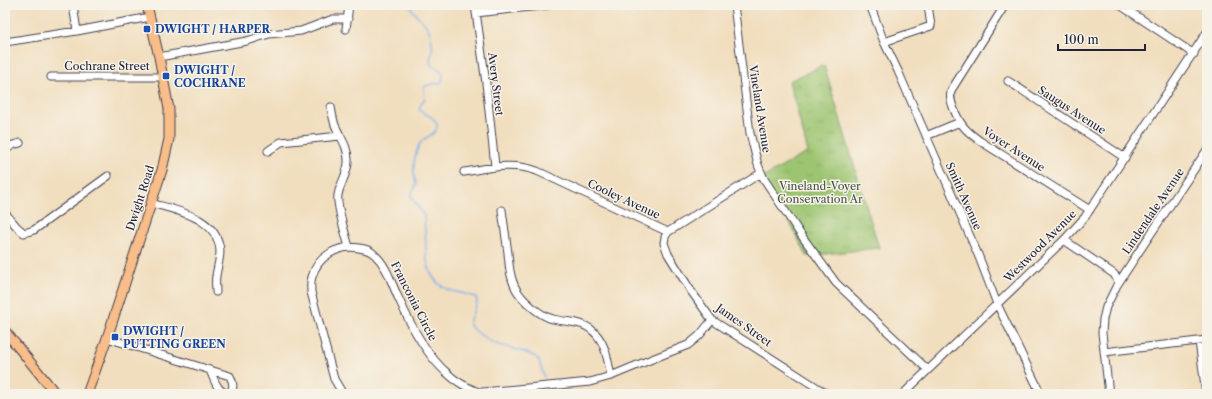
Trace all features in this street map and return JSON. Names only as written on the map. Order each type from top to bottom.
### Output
[{"type":"main road","name":"Dwight Road","points":[[86,392],[107,338],[162,170],[169,139],[169,109],[147,5]]},
{"type":"main road","points":[[5,331],[56,394]]},
{"type":"street","points":[[73,5],[77,31]]},
{"type":"street","points":[[346,29],[350,5]]},
{"type":"street","points":[[475,9],[549,5]]},
{"type":"street","name":"Vineland Avenue","points":[[734,5],[750,133],[761,173],[770,190],[836,282],[928,370]]},
{"type":"street","name":"Smith Avenue","points":[[870,5],[884,42],[979,257],[996,304],[1041,394]]},
{"type":"street","points":[[884,42],[931,26],[928,5]]},
{"type":"street","points":[[926,136],[960,122],[951,100],[950,92],[1005,5]]},
{"type":"street","points":[[1120,5],[1194,54]]},
{"type":"street","name":"Avery Street","points":[[475,9],[486,83],[495,166]]},
{"type":"street","points":[[5,42],[77,31],[150,17]]},
{"type":"street","points":[[159,57],[247,41],[269,34],[301,31],[333,19],[348,19]]},
{"type":"street","name":"Westwood Avenue","points":[[903,394],[1083,220],[1194,54],[1207,32]]},
{"type":"street","name":"Cochrane Street","points":[[51,77],[163,77]]},
{"type":"street","name":"Saugus Avenue","points":[[1008,81],[1125,158]]},
{"type":"street","points":[[331,107],[335,124],[347,151],[347,169],[338,194],[338,200],[349,247]]},
{"type":"street","name":"Voyer Avenue","points":[[960,122],[968,132],[980,141],[1090,210]]},
{"type":"street","points":[[268,151],[281,142],[340,136]]},
{"type":"street","points":[[5,150],[20,143]]},
{"type":"street","name":"Lindendale Avenue","points":[[1109,394],[1102,329],[1106,307],[1117,285],[1207,150]]},
{"type":"street","name":"Cooley Avenue","points":[[464,172],[495,166],[518,166],[533,170],[668,232],[761,173]]},
{"type":"street","points":[[5,213],[24,233],[34,230],[108,176]]},
{"type":"street","points":[[151,203],[198,219],[212,230],[217,239],[220,251],[216,276],[216,292]]},
{"type":"street","points":[[502,210],[510,273],[513,284],[520,295],[532,307],[548,318],[578,323],[593,331],[603,346],[611,376]]},
{"type":"street","name":"James Street","points":[[668,232],[664,243],[668,254],[691,291],[712,320],[827,394]]},
{"type":"street","points":[[1064,240],[1114,274],[1118,281],[1117,285]]},
{"type":"street","name":"Franconia Circle","points":[[343,394],[336,383],[331,369],[311,292],[311,284],[314,271],[325,256],[336,250],[349,247],[369,250],[376,255],[387,271],[405,310],[432,357],[448,375],[478,392]]},
{"type":"street","points":[[462,394],[590,382],[611,376],[688,345],[699,336],[712,320]]},
{"type":"street","points":[[107,338],[210,370]]},
{"type":"street","points":[[1104,352],[1203,341],[1206,394]]},
{"type":"green space","name":"Vineland-Voyer Conservation Ar","points":[[824,65],[879,248],[807,256],[783,210],[757,181],[808,152],[789,81]]},
{"type":"waterway","points":[[410,5],[413,11],[429,30],[432,47],[430,60],[431,65],[441,71],[443,75],[442,82],[424,87],[425,98],[419,109],[434,119],[437,128],[434,133],[421,142],[417,150],[414,167],[416,184],[411,196],[424,216],[427,261],[429,269],[435,280],[441,286],[474,296],[476,298],[477,303],[470,318],[470,325],[472,328],[496,344],[536,357],[539,361],[544,377]]},
{"type":"place","name":"DWIGHT / HARPER","points":[[147,29]]},
{"type":"place","name":"DWIGHT / COCHRANE","points":[[166,76]]},
{"type":"place","name":"DWIGHT / PUTTING GREEN","points":[[115,337]]}]
